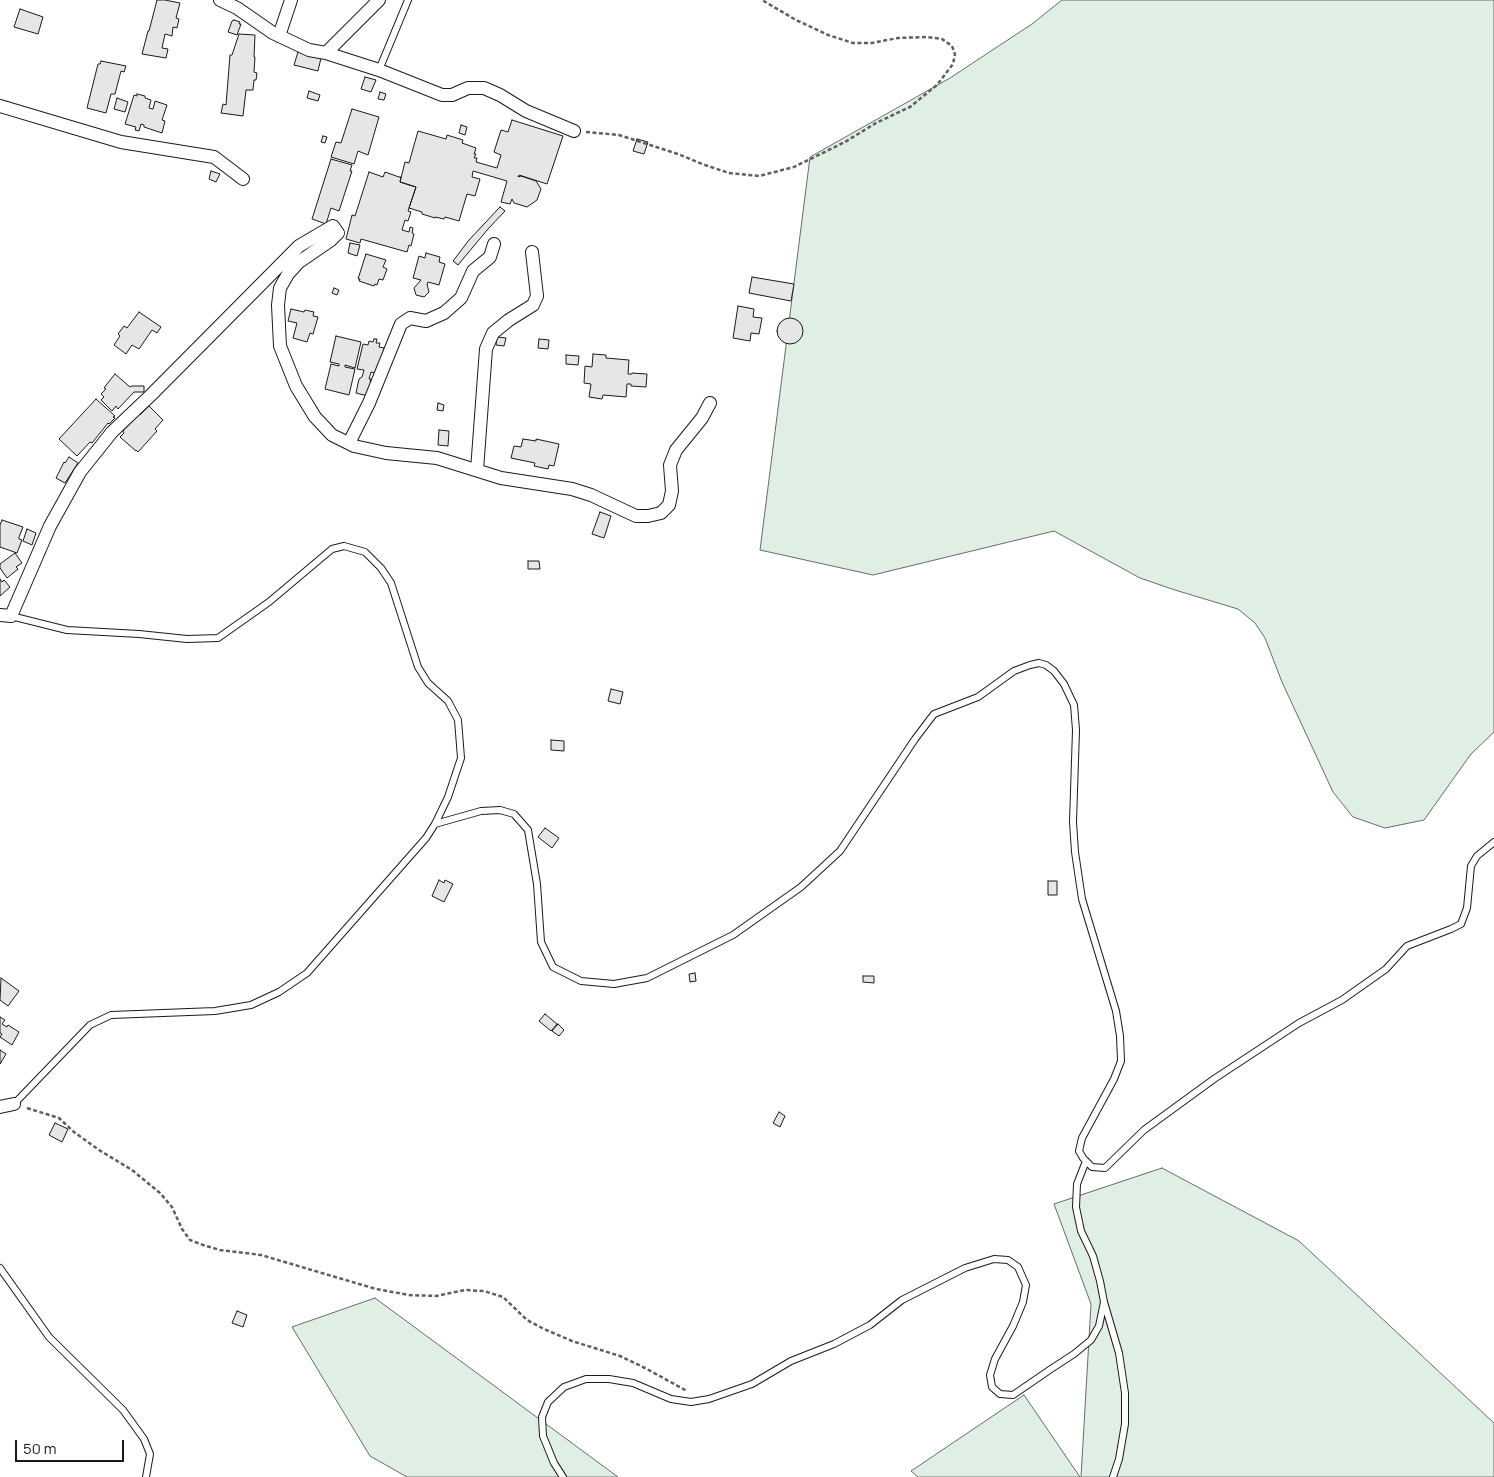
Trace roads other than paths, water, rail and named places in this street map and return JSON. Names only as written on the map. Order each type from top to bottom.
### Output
[{"type":"street","points":[[220,0],[237,8],[279,36],[309,50],[326,53],[379,70],[442,94],[452,94],[468,88],[484,88],[500,95],[526,111],[574,131]]},
{"type":"street","points":[[279,36],[291,0]]},
{"type":"street","points":[[326,53],[379,0]]},
{"type":"street","points":[[0,106],[121,142],[214,157],[243,179]]},
{"type":"street","points":[[6,616],[50,526],[80,472],[112,432],[299,246],[333,226],[338,233],[299,262],[288,274],[280,288],[278,305],[280,346],[296,386],[316,417],[332,435],[354,446],[386,453],[437,458],[501,478],[572,489],[636,516],[648,516],[661,513],[668,505],[672,491],[670,465],[676,450],[702,418],[710,403]]},
{"type":"street","points":[[348,443],[369,403],[400,324],[410,318],[426,321],[444,313],[461,298],[473,272],[490,257],[494,244]]},
{"type":"street","points":[[477,470],[486,349],[493,333],[508,320],[533,305],[537,296],[532,252]]},
{"type":"street","points":[[0,1107],[14,1104]]},
{"type":"lane","points":[[379,70],[408,0]]},
{"type":"lane","points":[[6,616],[68,630],[188,639],[218,638],[269,602],[332,549],[344,546],[365,552],[381,568],[391,583],[418,667],[428,683],[448,701],[458,720],[461,758],[448,797],[426,838],[307,973],[279,992],[251,1004],[215,1011],[111,1015],[90,1025],[14,1104]]},
{"type":"lane","points":[[435,824],[480,812],[500,810],[514,814],[528,830],[537,884],[541,942],[553,967],[581,981],[614,984],[647,978],[733,935],[801,887],[840,851],[915,739],[934,714],[978,697],[1014,671],[1039,663],[1046,664],[1064,684],[1070,693],[1074,705],[1076,730],[1073,822],[1075,852],[1082,899],[1114,1002],[1120,1036],[1121,1061],[1114,1079],[1082,1138],[1079,1151],[1092,1167],[1105,1168],[1144,1130],[1214,1079],[1299,1023],[1342,1000],[1386,969],[1407,946],[1461,924],[1467,908],[1471,866],[1477,856],[1494,842]]},
{"type":"lane","points":[[1086,1161],[1077,1184],[1076,1206],[1081,1231],[1093,1256],[1119,1353],[1125,1393],[1126,1424],[1119,1459],[1113,1477]]},
{"type":"lane","points":[[563,1477],[554,1463],[543,1436],[542,1417],[548,1402],[564,1387],[586,1378],[633,1383],[670,1399],[691,1402],[709,1399],[752,1384],[791,1361],[834,1344],[870,1325],[902,1300],[965,1268],[994,1259],[1008,1260],[1018,1267],[1026,1285],[1023,1302],[1013,1326],[994,1360],[990,1375],[992,1387],[1000,1394],[1013,1394],[1074,1354],[1091,1340],[1099,1326],[1104,1302]]},
{"type":"lane","points":[[0,1268],[49,1337],[123,1410],[144,1439],[150,1454],[146,1477]]}]
